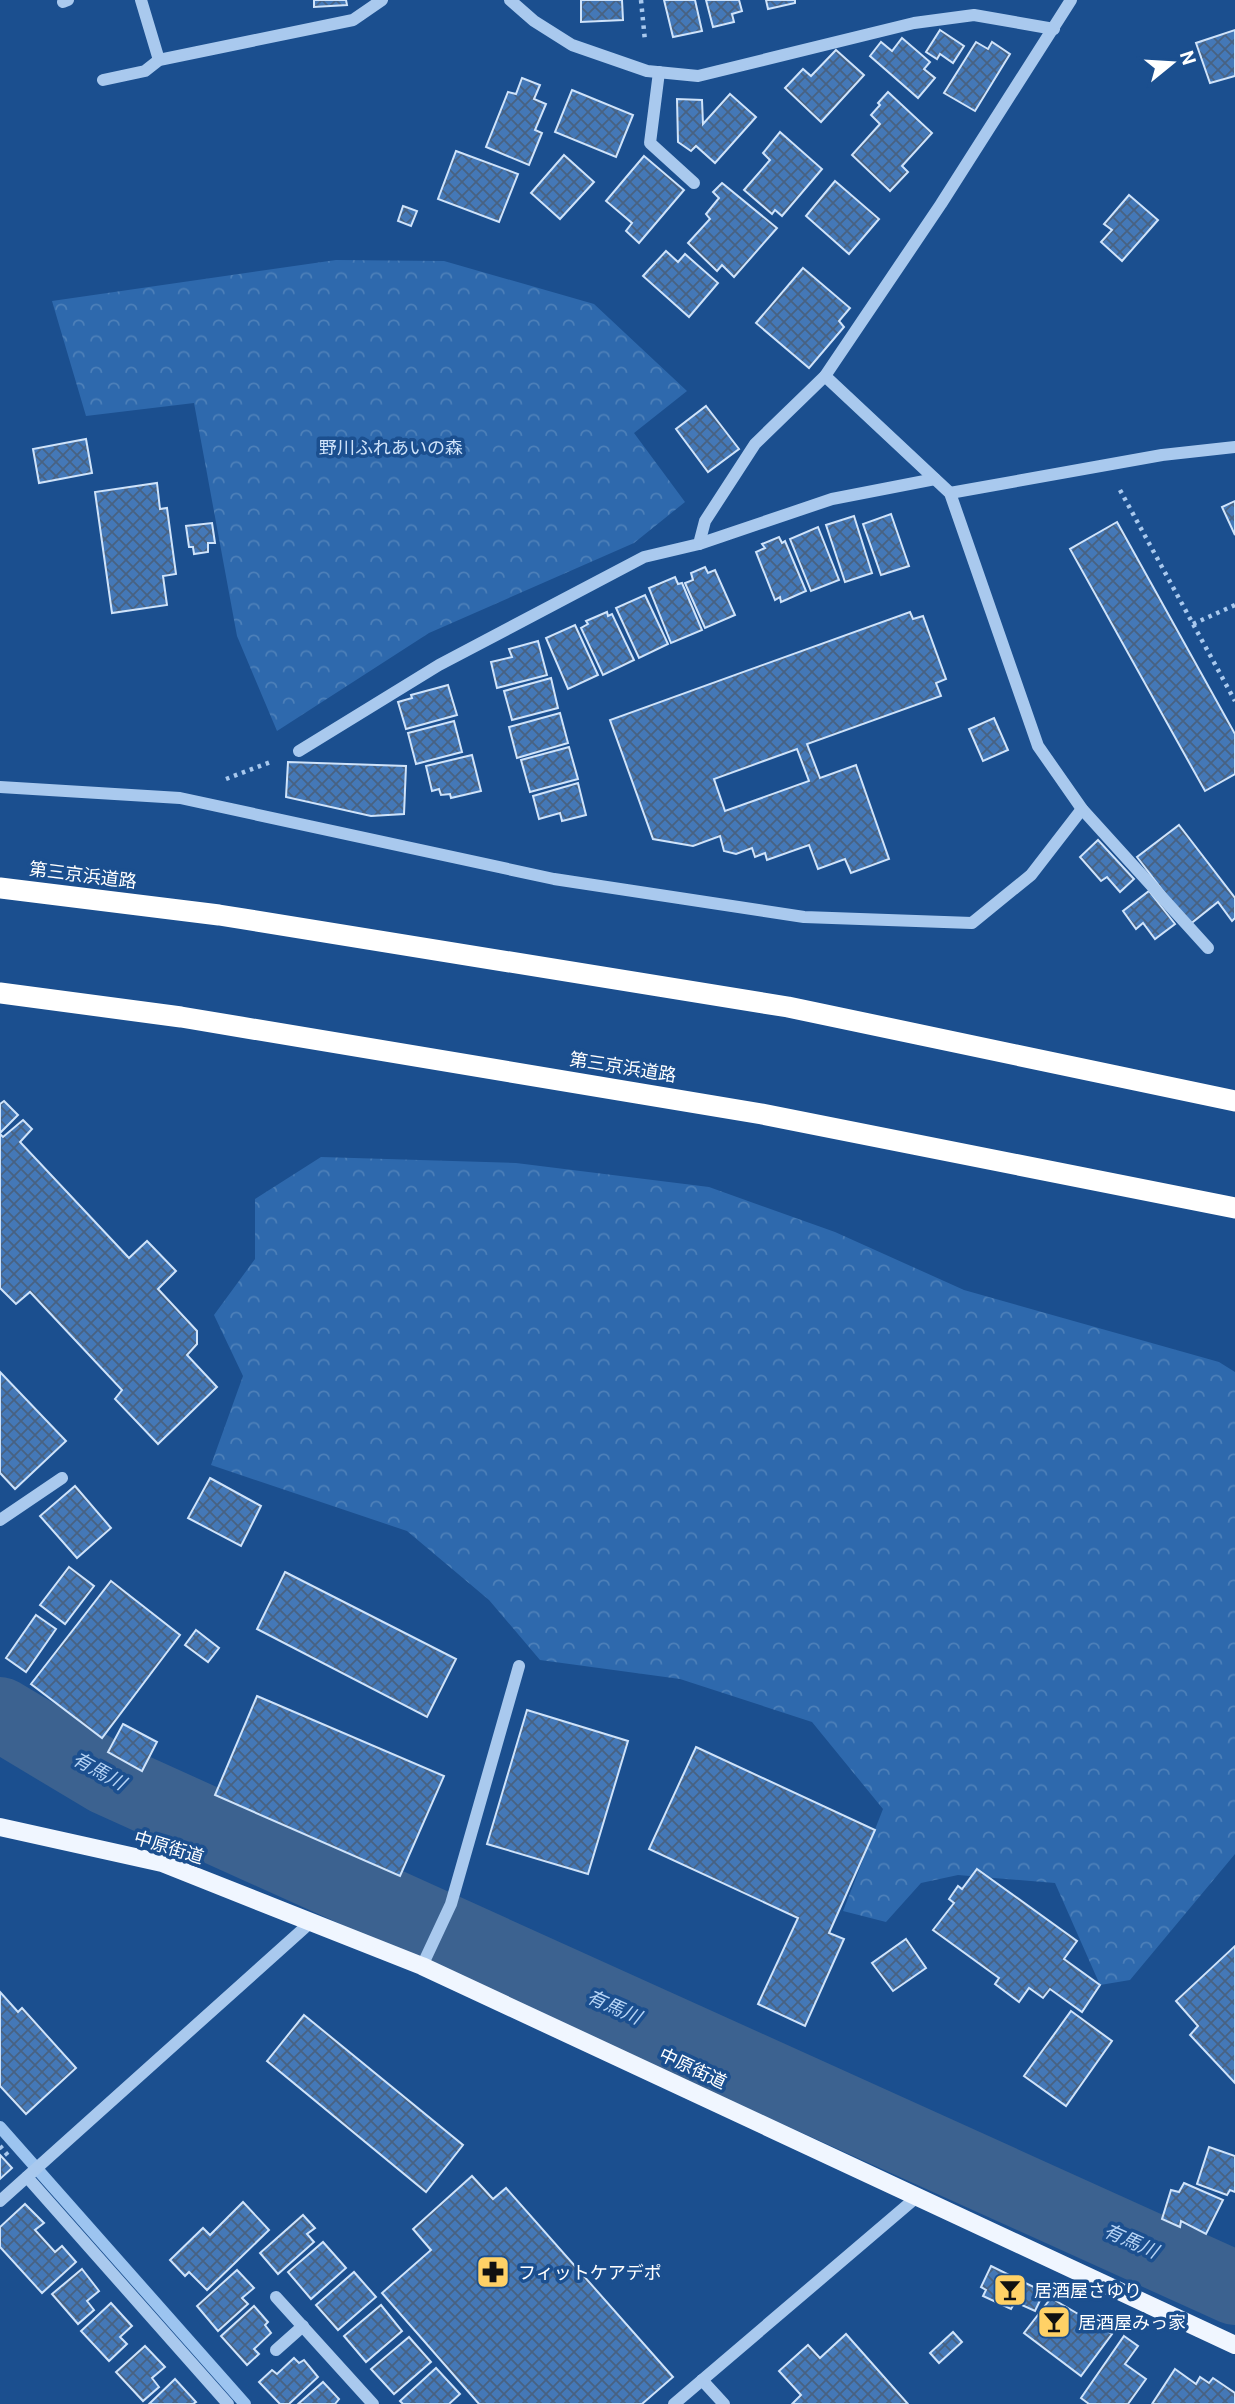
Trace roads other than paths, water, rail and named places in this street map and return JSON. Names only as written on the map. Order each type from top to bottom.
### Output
[{"type":"highway","name":"第三京浜道路","points":[[0,888],[219,915],[788,1007],[1235,1101]]},
{"type":"highway","name":"第三京浜道路","points":[[0,993],[181,1017],[762,1114],[1235,1208]]},
{"type":"main road","name":"中原街道","points":[[0,1827],[162,1863],[422,1966],[1235,2345]]},
{"type":"street","points":[[141,0],[159,60]]},
{"type":"street","points":[[103,80],[145,71],[159,60],[353,20],[382,0]]},
{"type":"street","points":[[510,0],[534,21],[572,45],[653,71],[698,76],[914,23],[974,15],[1054,29]]},
{"type":"street","points":[[699,544],[705,521],[755,444],[825,376],[941,204],[1071,0]]},
{"type":"street","points":[[653,71],[650,143],[694,183]]},
{"type":"street","points":[[825,376],[950,493],[1038,747],[1082,809],[1208,948]]},
{"type":"street","points":[[950,493],[1106,465],[1235,447]]},
{"type":"street","points":[[299,751],[439,665],[644,557],[699,544],[832,499],[935,479]]},
{"type":"street","points":[[0,787],[180,798],[554,879],[804,917],[972,923],[1031,875],[1082,809]]},
{"type":"street","points":[[0,1520],[62,1478]]},
{"type":"street","points":[[422,1966],[451,1904],[519,1667]]},
{"type":"street","points":[[0,2201],[311,1922]]},
{"type":"street","points":[[27,2176],[228,2404]]},
{"type":"street","points":[[674,2404],[918,2196]]},
{"type":"street","points":[[276,2297],[372,2404]]},
{"type":"street","points":[[276,2350],[303,2326]]},
{"type":"street","points":[[702,2380],[724,2404]]},
{"type":"waterway","name":"有馬川","points":[[0,1714],[107,1778],[1235,2288]]},
{"type":"waterway","points":[[0,2127],[245,2404]]},
{"type":"place","name":"フィットケアデポ","points":[[493,2272]]},
{"type":"place","name":"居酒屋さゆり","points":[[1010,2290]]},
{"type":"place","name":"居酒屋みっ家","points":[[1054,2322]]},
{"type":"park label","name":"野川ふれあいの森","points":[[391,447]]}]
